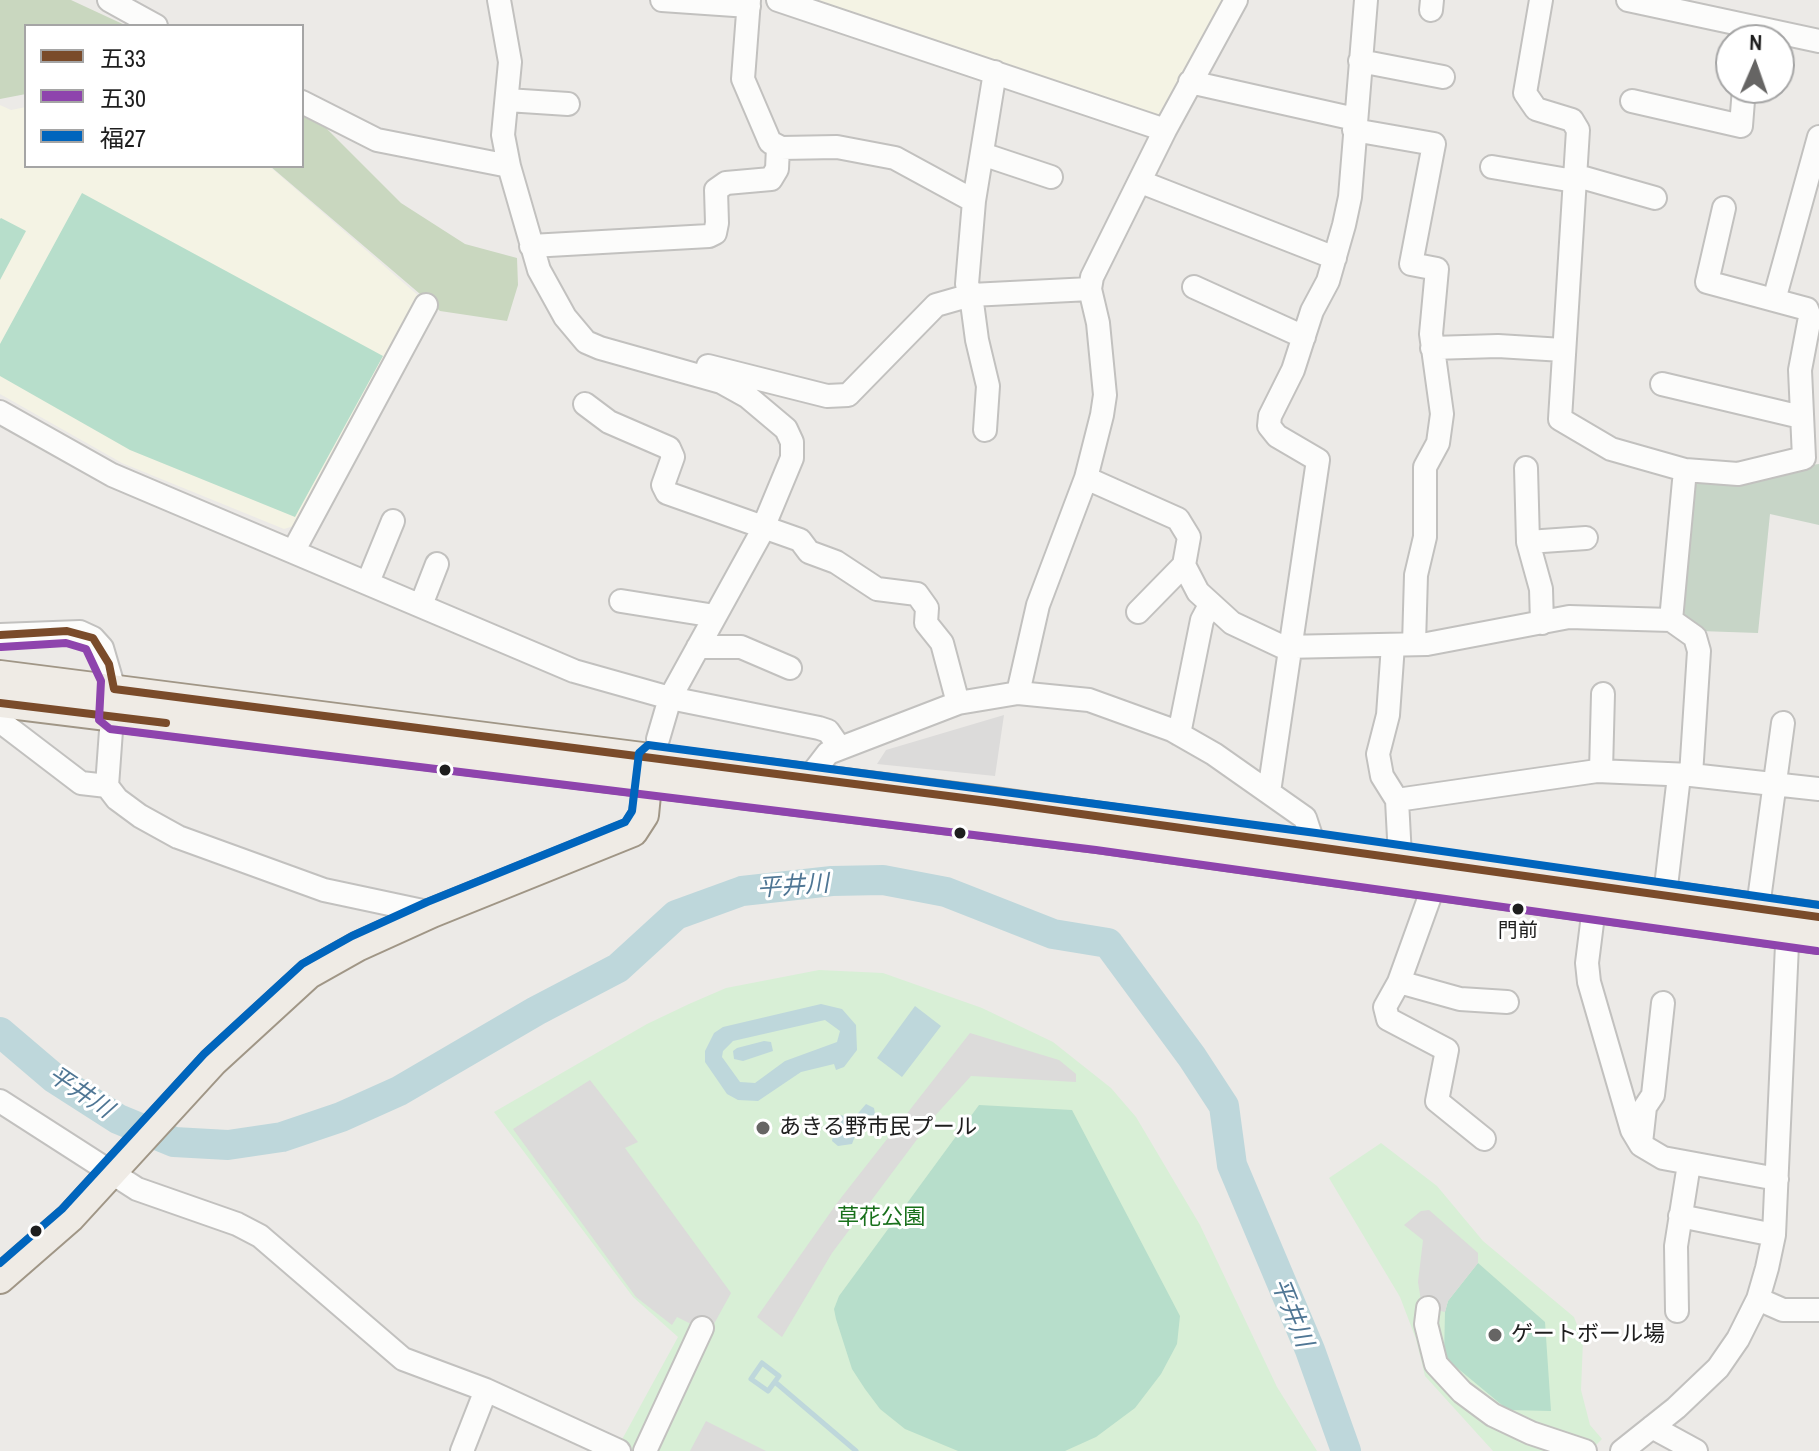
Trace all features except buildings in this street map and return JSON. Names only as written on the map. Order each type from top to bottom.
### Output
[{"type":"main road","points":[[0,675],[112,703],[330,741],[652,760],[808,779],[1312,856],[1434,885],[1594,907],[1788,924],[1819,917]]},
{"type":"main road","points":[[0,703],[112,703]]},
{"type":"main road","points":[[652,760],[1312,856],[1400,857],[1758,907],[1819,939]]},
{"type":"main road","points":[[0,1279],[70,1218],[267,1008],[309,974],[357,947],[432,913],[633,832],[644,815],[652,760]]},
{"type":"street","points":[[109,0],[152,24]]},
{"type":"street","points":[[499,0],[510,62],[503,135],[509,166],[539,270],[565,317],[586,342],[721,382],[748,397],[786,429],[792,442],[792,458],[764,527],[670,698],[652,760]]},
{"type":"street","points":[[662,0],[749,3],[743,79],[770,142],[778,147],[837,147],[895,158],[974,201]]},
{"type":"street","points":[[778,0],[1165,130]]},
{"type":"street","points":[[1018,693],[1038,605],[1086,478],[1105,395],[1098,323],[1090,289],[1092,277],[1165,130],[1236,0]]},
{"type":"street","points":[[1269,792],[1293,648],[1318,460],[1277,436],[1269,426],[1335,258],[1350,197],[1366,0]]},
{"type":"street","points":[[1541,0],[1525,93],[1536,109],[1572,120],[1577,125],[1560,419],[1611,449],[1685,470],[1738,474],[1812,458],[1801,417],[1800,370],[1810,317],[1807,309],[1707,282],[1724,208]]},
{"type":"street","points":[[1628,0],[1715,24]]},
{"type":"street","points":[[1795,38],[1819,41]]},
{"type":"street","points":[[1360,61],[1443,77]]},
{"type":"street","points":[[985,430],[988,386],[967,284],[974,201],[995,72]]},
{"type":"street","points":[[1190,82],[1434,144],[1411,264],[1437,269],[1432,348],[1442,414],[1438,443],[1425,467],[1425,537],[1378,754],[1382,776],[1397,800],[1400,857]]},
{"type":"street","points":[[507,100],[568,104]]},
{"type":"street","points":[[1632,101],[1741,126],[1743,104]]},
{"type":"street","points":[[304,103],[377,140],[509,166]]},
{"type":"street","points":[[1774,300],[1819,137]]},
{"type":"street","points":[[531,246],[709,236],[715,233],[717,223],[716,190],[726,183],[771,179],[777,169],[778,147]]},
{"type":"street","points":[[982,154],[1051,177]]},
{"type":"street","points":[[1492,167],[1574,178],[1655,198]]},
{"type":"street","points":[[1141,182],[1335,258]]},
{"type":"street","points":[[1194,287],[1304,337]]},
{"type":"street","points":[[672,367],[700,364],[827,396],[848,395],[936,305],[971,295],[1090,289]]},
{"type":"street","points":[[294,550],[426,305]]},
{"type":"street","points":[[1432,348],[1498,346],[1563,350]]},
{"type":"street","points":[[1662,384],[1801,417]]},
{"type":"street","points":[[585,404],[609,422],[669,448],[673,457],[663,485],[667,493],[800,540],[809,552],[836,562],[877,589],[917,594],[927,608],[926,623],[942,643],[958,703]]},
{"type":"street","points":[[0,412],[112,475],[574,671],[670,698],[819,728],[828,731],[840,748]]},
{"type":"street","points":[[1526,468],[1528,542],[1541,589],[1542,623]]},
{"type":"street","points":[[1671,620],[1685,470]]},
{"type":"street","points":[[1086,478],[1178,519],[1189,537],[1184,565],[1188,577],[1210,605],[1253,634],[1293,648],[1404,645],[1608,616],[1671,620],[1695,637],[1699,651],[1685,776],[1665,895]]},
{"type":"street","points":[[368,582],[393,521]]},
{"type":"street","points":[[1528,542],[1586,538]]},
{"type":"street","points":[[421,605],[437,564]]},
{"type":"street","points":[[1138,612],[1184,565]]},
{"type":"street","points":[[621,601],[715,616]]},
{"type":"street","points":[[1179,734],[1202,620],[1210,605]]},
{"type":"street","points":[[0,635],[51,631],[80,632],[93,638],[106,656],[112,703],[107,786],[117,799],[140,816],[178,837],[324,890],[432,913]]},
{"type":"street","points":[[698,647],[741,647],[790,668]]},
{"type":"street","points":[[808,779],[823,758],[840,748],[958,703],[1018,693],[1089,700],[1123,709],[1179,734],[1269,792],[1305,818],[1312,856]]},
{"type":"street","points":[[1601,771],[1603,694]]},
{"type":"street","points":[[1,722],[81,783],[107,786]]},
{"type":"street","points":[[1758,907],[1772,785],[1783,723]]},
{"type":"street","points":[[1397,800],[1601,771],[1819,789]]},
{"type":"street","points":[[1434,885],[1399,982],[1385,1007],[1388,1019],[1447,1050],[1434,1111],[1484,1139]]},
{"type":"street","points":[[1594,907],[1587,963],[1589,982],[1632,1130],[1641,1145],[1663,1158],[1777,1179]]},
{"type":"street","points":[[1622,1451],[1718,1368],[1758,1299],[1774,1235],[1788,924]]},
{"type":"street","points":[[1399,982],[1460,999],[1507,1002]]},
{"type":"street","points":[[1641,1145],[1645,1107],[1653,1095],[1663,1003]]},
{"type":"street","points":[[0,1101],[116,1168],[155,1198],[237,1224],[260,1236],[403,1359],[486,1390],[619,1451]]},
{"type":"street","points":[[1677,1311],[1680,1216],[1689,1164]]},
{"type":"street","points":[[1680,1216],[1774,1235]]},
{"type":"street","points":[[1758,1299],[1783,1310],[1819,1310]]},
{"type":"street","points":[[1428,1308],[1426,1324],[1436,1364],[1462,1392],[1493,1415],[1531,1433],[1585,1451]]},
{"type":"street","points":[[645,1451],[702,1328]]},
{"type":"street","points":[[462,1451],[486,1390]]},
{"type":"street","points":[[1652,1427],[1696,1451]]},
{"type":"shaded area","points":[[805,0],[1225,0],[1161,115],[1153,119]]},
{"type":"shaded area","points":[[0,105],[11,110],[24,107],[24,168],[271,168],[421,298],[300,524],[284,529],[122,463],[0,394]]},
{"type":"shaded area","points":[[1004,715],[995,776],[877,764],[886,750]]},
{"type":"shaded area","points":[[970,1033],[1059,1060],[1076,1074],[1076,1082],[971,1076],[933,1118],[832,1253],[782,1337],[757,1317],[837,1203]]},
{"type":"shaded area","points":[[590,1080],[638,1142],[625,1148],[731,1293],[709,1333],[677,1317],[672,1325],[636,1297],[513,1129]]},
{"type":"shaded area","points":[[1429,1210],[1478,1253],[1478,1263],[1448,1301],[1445,1312],[1422,1307],[1418,1282],[1423,1240],[1404,1225],[1421,1211]]},
{"type":"shaded area","points":[[706,1421],[766,1451],[690,1451]]},
{"type":"green space","points":[[0,0],[71,0],[123,24],[24,24],[24,94],[0,99]]},
{"type":"green space","points":[[304,117],[326,128],[401,203],[465,244],[517,258],[518,285],[507,321],[440,311],[272,168],[304,168]]},
{"type":"green space","points":[[82,193],[383,356],[295,517],[130,450],[0,376],[0,344]]},
{"type":"green space","points":[[0,219],[26,231],[0,280]]},
{"type":"green space","points":[[1819,464],[1819,525],[1770,514],[1758,633],[1700,631],[1676,613],[1685,480]]},
{"type":"green space","name":"草花公園","points":[[819,970],[883,973],[982,1008],[1053,1042],[1111,1088],[1136,1117],[1200,1225],[1277,1387],[1317,1451],[631,1451],[619,1445],[678,1337],[633,1297],[494,1112],[647,1024],[689,1004],[726,988]]},
{"type":"green space","points":[[979,1105],[1072,1110],[1180,1316],[1177,1344],[1161,1374],[1135,1408],[1096,1437],[1065,1451],[958,1451],[905,1429],[880,1409],[852,1369],[836,1319],[834,1309],[839,1296]]},
{"type":"green space","points":[[1381,1143],[1437,1186],[1483,1241],[1574,1317],[1583,1341],[1581,1390],[1590,1425],[1602,1439],[1590,1451],[1493,1451],[1425,1376],[1416,1339],[1400,1297],[1329,1178]]},
{"type":"green space","name":"ゲートボール場","points":[[1478,1263],[1545,1322],[1551,1411],[1508,1410],[1444,1357],[1448,1301]]},
{"type":"water","points":[[821,1004],[842,1009],[856,1025],[857,1050],[844,1067],[836,1070],[834,1064],[801,1072],[758,1101],[738,1100],[727,1094],[705,1062],[705,1051],[714,1033],[723,1027]],"holes":[[[825,1020],[840,1031],[837,1042],[785,1061],[755,1083],[740,1082],[722,1057],[723,1051],[733,1041]]]},
{"type":"water","points":[[915,1006],[941,1026],[902,1077],[877,1058]]},
{"type":"water","points":[[771,1042],[773,1051],[743,1061],[734,1059],[733,1051],[737,1048]]},
{"type":"water","points":[[866,1104],[874,1108],[875,1114],[858,1128],[852,1144],[838,1146],[832,1141],[835,1125],[830,1121],[840,1115],[854,1118]]},
{"type":"waterway","name":"平井川","points":[[0,1032],[54,1078],[118,1119],[174,1142],[228,1145],[282,1137],[341,1117],[399,1091],[536,1011],[618,968],[676,915],[742,891],[832,881],[883,880],[946,892],[1053,934],[1108,943],[1192,1057],[1224,1106],[1232,1165],[1310,1350],[1346,1451]]},
{"type":"waterway","points":[[762,1363],[779,1376],[768,1391],[751,1379],[762,1363]]},
{"type":"waterway","points":[[775,1382],[856,1451]]},
{"type":"transit line","name":"五33","points":[[0,635],[67,631],[93,638],[109,664],[114,689],[995,802],[1819,917]]},
{"type":"transit line","name":"五30","points":[[1,647],[66,643],[86,649],[101,681],[99,720],[110,729],[1096,850],[1817,951]]},
{"type":"transit line","name":"五33","points":[[0,703],[166,723]]},
{"type":"transit line","name":"福27","points":[[0,1263],[62,1209],[204,1054],[302,964],[352,936],[427,902],[625,822],[632,811],[639,753],[648,745],[1316,833],[1819,905]]},
{"type":"place","name":"門前","points":[[1518,909]]},
{"type":"place","name":"あきる野市民プール","points":[[763,1128]]},
{"type":"place","name":"ゲートボール場","points":[[1495,1335]]}]
